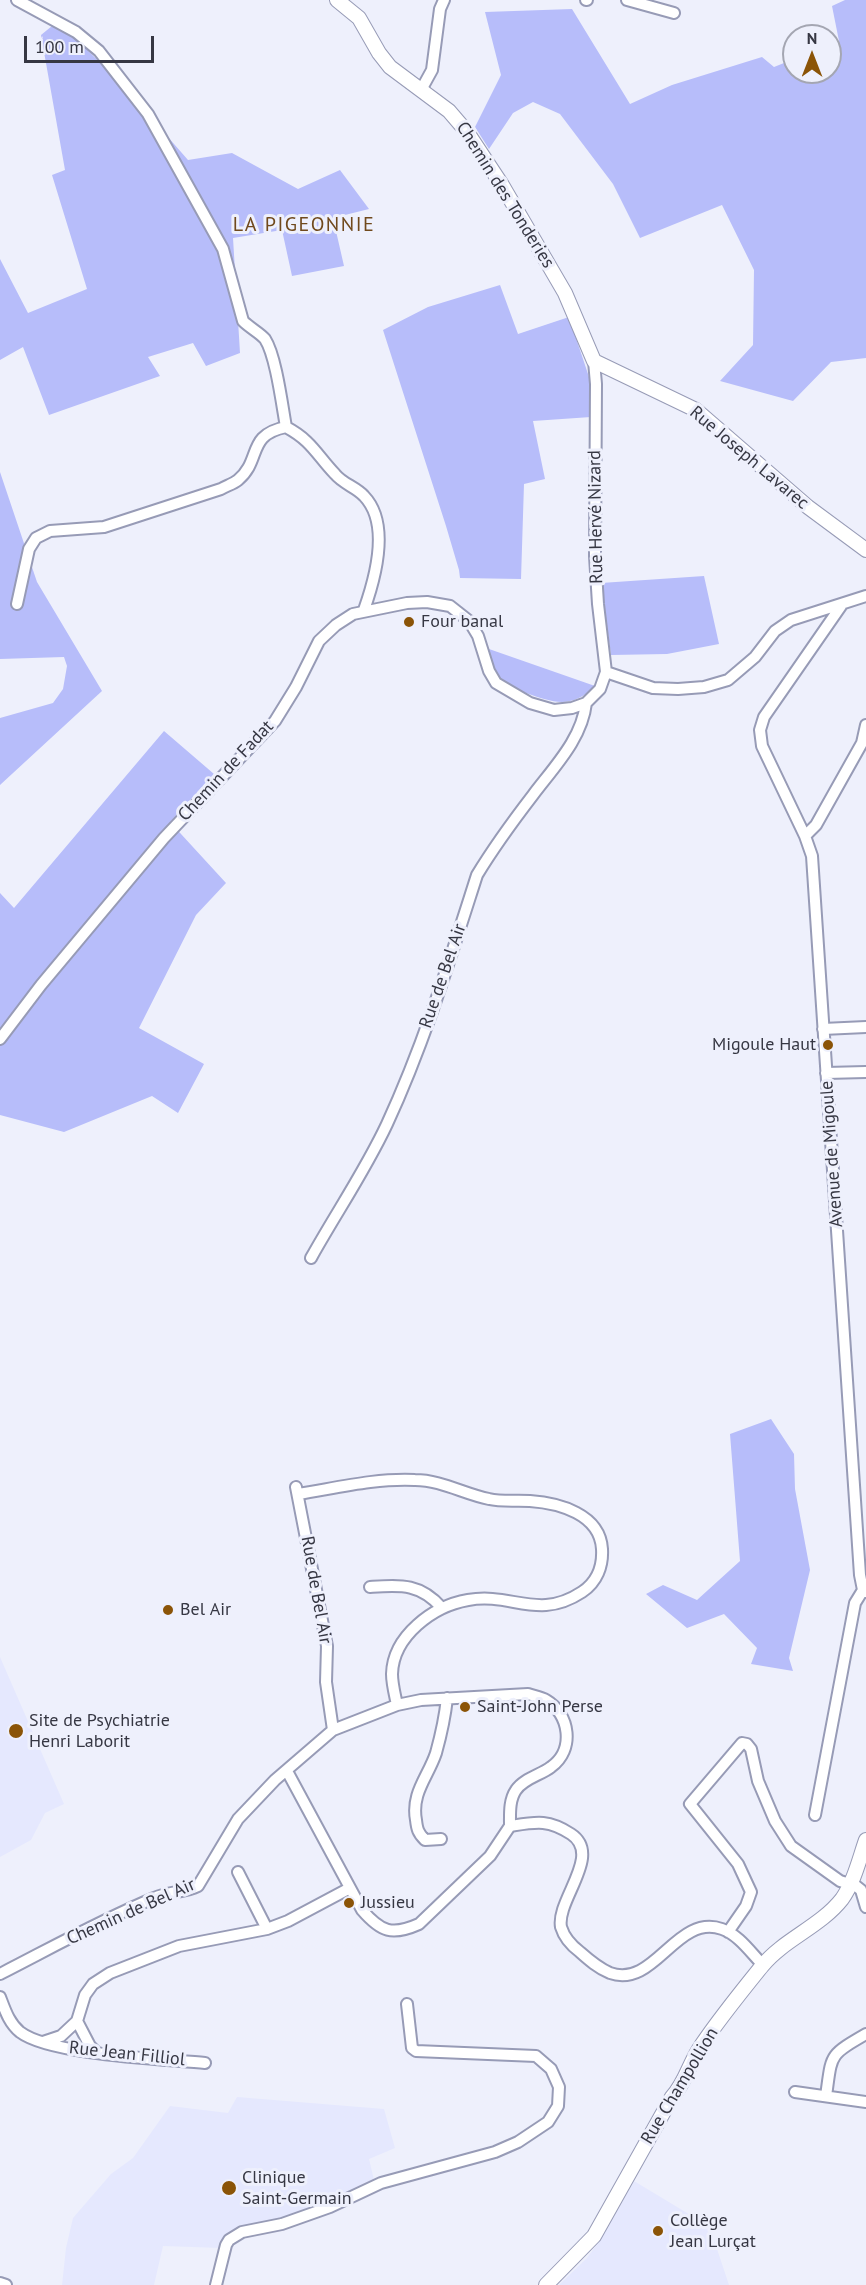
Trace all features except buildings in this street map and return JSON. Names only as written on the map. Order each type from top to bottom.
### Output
[{"type":"street","points":[[17,0],[76,32],[99,51],[148,114],[223,249],[243,321],[263,337],[271,352],[286,427]]},
{"type":"street","name":"Chemin des Tonderies","points":[[337,0],[360,18],[379,53],[390,67],[456,117],[502,185],[565,293],[594,361]]},
{"type":"street","points":[[421,90],[432,70],[440,9],[444,0]]},
{"type":"street","points":[[627,0],[674,13]]},
{"type":"street","name":"Rue Joseph Lavarec","points":[[594,361],[696,410],[808,507],[866,550]]},
{"type":"street","name":"Rue Hervé Nizard","points":[[594,361],[596,384],[595,556],[606,672]]},
{"type":"street","points":[[17,604],[29,549],[36,538],[50,531],[104,527],[221,489],[238,480],[250,462],[260,438],[272,430],[286,427],[304,436],[336,477],[364,495],[375,512],[378,559],[373,585],[364,610]]},
{"type":"street","points":[[586,703],[600,688],[606,672],[653,688],[704,687],[728,680],[755,657],[775,631],[791,620],[841,606],[866,596]]},
{"type":"street","name":"Chemin de Fadat","points":[[0,1039],[41,985],[164,838],[275,721],[296,687],[319,641],[336,625],[364,610],[427,602],[450,606],[470,621],[496,683],[530,703],[554,710],[572,708],[586,703]]},
{"type":"street","name":"Avenue de Migoule","points":[[841,606],[764,717],[760,730],[762,746],[805,836],[812,856],[860,1575],[864,1591]]},
{"type":"street","points":[[803,616],[810,617],[824,628]]},
{"type":"street","name":"Rue de Bel Air","points":[[311,1258],[360,1177],[388,1122],[414,1060],[477,875],[493,849],[573,742],[585,716],[586,703]]},
{"type":"street","points":[[805,836],[816,825],[862,743],[866,725]]},
{"type":"street","points":[[823,1029],[866,1027]]},
{"type":"street","points":[[826,1073],[866,1072]]},
{"type":"street","name":"Rue de Bel Air","points":[[333,1730],[326,1682],[327,1646],[297,1490],[416,1479],[460,1489],[491,1500],[556,1505],[580,1514],[592,1523],[601,1540],[602,1556],[599,1572],[588,1588],[569,1600],[541,1606],[492,1599],[468,1600],[442,1608]]},
{"type":"street","points":[[370,1587],[409,1586],[424,1591],[442,1608],[420,1623],[406,1637],[396,1653],[392,1673],[397,1705]]},
{"type":"street","points":[[815,1815],[855,1603],[864,1591]]},
{"type":"street","points":[[287,1771],[362,1910],[375,1925],[389,1930],[405,1930],[419,1924],[490,1856],[510,1826],[510,1805],[516,1789],[531,1777],[553,1766],[563,1753],[567,1737],[565,1720],[556,1708],[545,1699],[528,1694],[421,1700],[397,1705],[333,1730]]},
{"type":"street","points":[[441,1839],[425,1840],[418,1833],[414,1811],[417,1791],[435,1756],[445,1720],[447,1698]]},
{"type":"street","name":"Chemin de Bel Air","points":[[0,1974],[105,1919],[166,1893],[188,1891],[198,1886],[238,1819],[275,1780],[333,1730]]},
{"type":"street","points":[[728,1932],[746,1906],[751,1892],[738,1864],[690,1804],[742,1743],[747,1743],[751,1749],[759,1781],[775,1821],[791,1846],[840,1881],[861,1890],[866,1907]]},
{"type":"street","points":[[510,1826],[535,1822],[556,1824],[577,1838],[581,1852],[580,1870],[562,1909],[561,1927],[571,1945],[597,1966],[612,1974],[635,1974],[690,1930],[705,1926],[722,1929],[735,1936],[763,1965]]},
{"type":"street","name":"Rue Champollion","points":[[546,2285],[594,2236],[672,2097],[681,2087],[700,2046],[777,1950],[825,1915],[841,1900],[850,1885],[866,1840]]},
{"type":"street","points":[[238,1872],[267,1929]]},
{"type":"street","points":[[43,2042],[60,2036],[77,2021],[85,1995],[93,1984],[110,1973],[178,1946],[267,1929],[288,1921],[350,1888]]},
{"type":"street","name":"Rue Jean Filliol","points":[[0,1997],[12,2024],[22,2033],[43,2042],[72,2050],[205,2063]]},
{"type":"street","points":[[216,2285],[226,2245],[229,2240],[242,2232],[282,2224],[330,2207],[381,2183],[495,2152],[518,2142],[548,2122],[558,2106],[559,2087],[551,2068],[536,2056],[416,2051],[412,2048],[407,2004]]},
{"type":"street","points":[[77,2021],[90,2046],[96,2052]]},
{"type":"street","points":[[826,2096],[832,2058],[845,2046],[866,2034]]},
{"type":"street","points":[[795,2092],[866,2102]]},
{"type":"street","points":[[0,2283],[6,2285]]},
{"type":"shaded area","points":[[845,0],[866,0],[866,358],[831,362],[793,401],[720,381],[753,345],[754,270],[722,205],[640,238],[613,184],[560,114],[533,102],[513,113],[489,149],[475,127],[501,75],[485,12],[572,9],[630,104],[672,85],[762,57],[774,67],[782,64],[782,84],[842,84],[842,24],[836,24],[832,6]]},
{"type":"shaded area","points":[[52,26],[77,40],[119,81],[188,160],[232,153],[298,189],[340,170],[369,209],[333,218],[344,266],[292,276],[282,230],[233,238],[240,353],[206,366],[193,343],[148,357],[160,376],[49,415],[23,347],[0,360],[0,259],[28,313],[87,289],[52,175],[65,170],[41,35]]},
{"type":"shaded area","points":[[500,285],[518,334],[569,317],[591,383],[591,417],[533,421],[545,479],[524,484],[521,579],[460,578],[446,526],[383,330],[428,307]]},
{"type":"shaded area","points":[[0,472],[37,582],[102,691],[0,785],[0,718],[53,703],[63,689],[67,666],[64,657],[0,659]]},
{"type":"shaded area","points":[[704,576],[719,644],[667,654],[611,655],[601,583]]},
{"type":"shaded area","points":[[489,649],[595,686],[587,693],[570,701],[562,702],[536,697],[513,688],[498,677]]},
{"type":"shaded area","points":[[164,731],[214,774],[170,822],[226,883],[196,915],[139,1028],[204,1064],[178,1113],[152,1096],[64,1132],[0,1115],[0,893],[14,908]]},
{"type":"shaded area","points":[[771,1419],[794,1454],[795,1489],[810,1570],[789,1658],[793,1671],[751,1664],[757,1648],[724,1614],[687,1628],[646,1594],[663,1585],[697,1600],[740,1561],[730,1434]]},
{"type":"shaded area","name":"Site de Psychiatrie Henri Laborit","points":[[0,1657],[64,1804],[45,1813],[31,1840],[0,1857]]},
{"type":"shaded area","name":"Clinique Saint-Germain","points":[[237,2097],[384,2109],[395,2148],[369,2159],[374,2180],[329,2203],[277,2220],[238,2227],[225,2237],[221,2248],[163,2246],[154,2285],[62,2285],[66,2248],[73,2218],[111,2174],[133,2158],[170,2106],[228,2113]]},
{"type":"shaded area","name":"Collège Jean Lurçat","points":[[634,2181],[707,2225],[729,2285],[559,2285],[587,2258],[598,2243]]},
{"type":"place","name":"Four banal","points":[[409,622]]},
{"type":"place","name":"Migoule Haut","points":[[828,1045]]},
{"type":"place","name":"Bel Air","points":[[168,1610]]},
{"type":"place","name":"Saint-John Perse","points":[[465,1707]]},
{"type":"place","name":"Site de Psychiatrie Henri Laborit","points":[[16,1731]]},
{"type":"place","name":"Jussieu","points":[[349,1903]]},
{"type":"place","name":"Clinique Saint-Germain","points":[[229,2188]]},
{"type":"place","name":"Collège Jean Lurçat","points":[[658,2231]]},
{"type":"district","name":"LA PIGEONNIE","points":[[304,225]]}]
